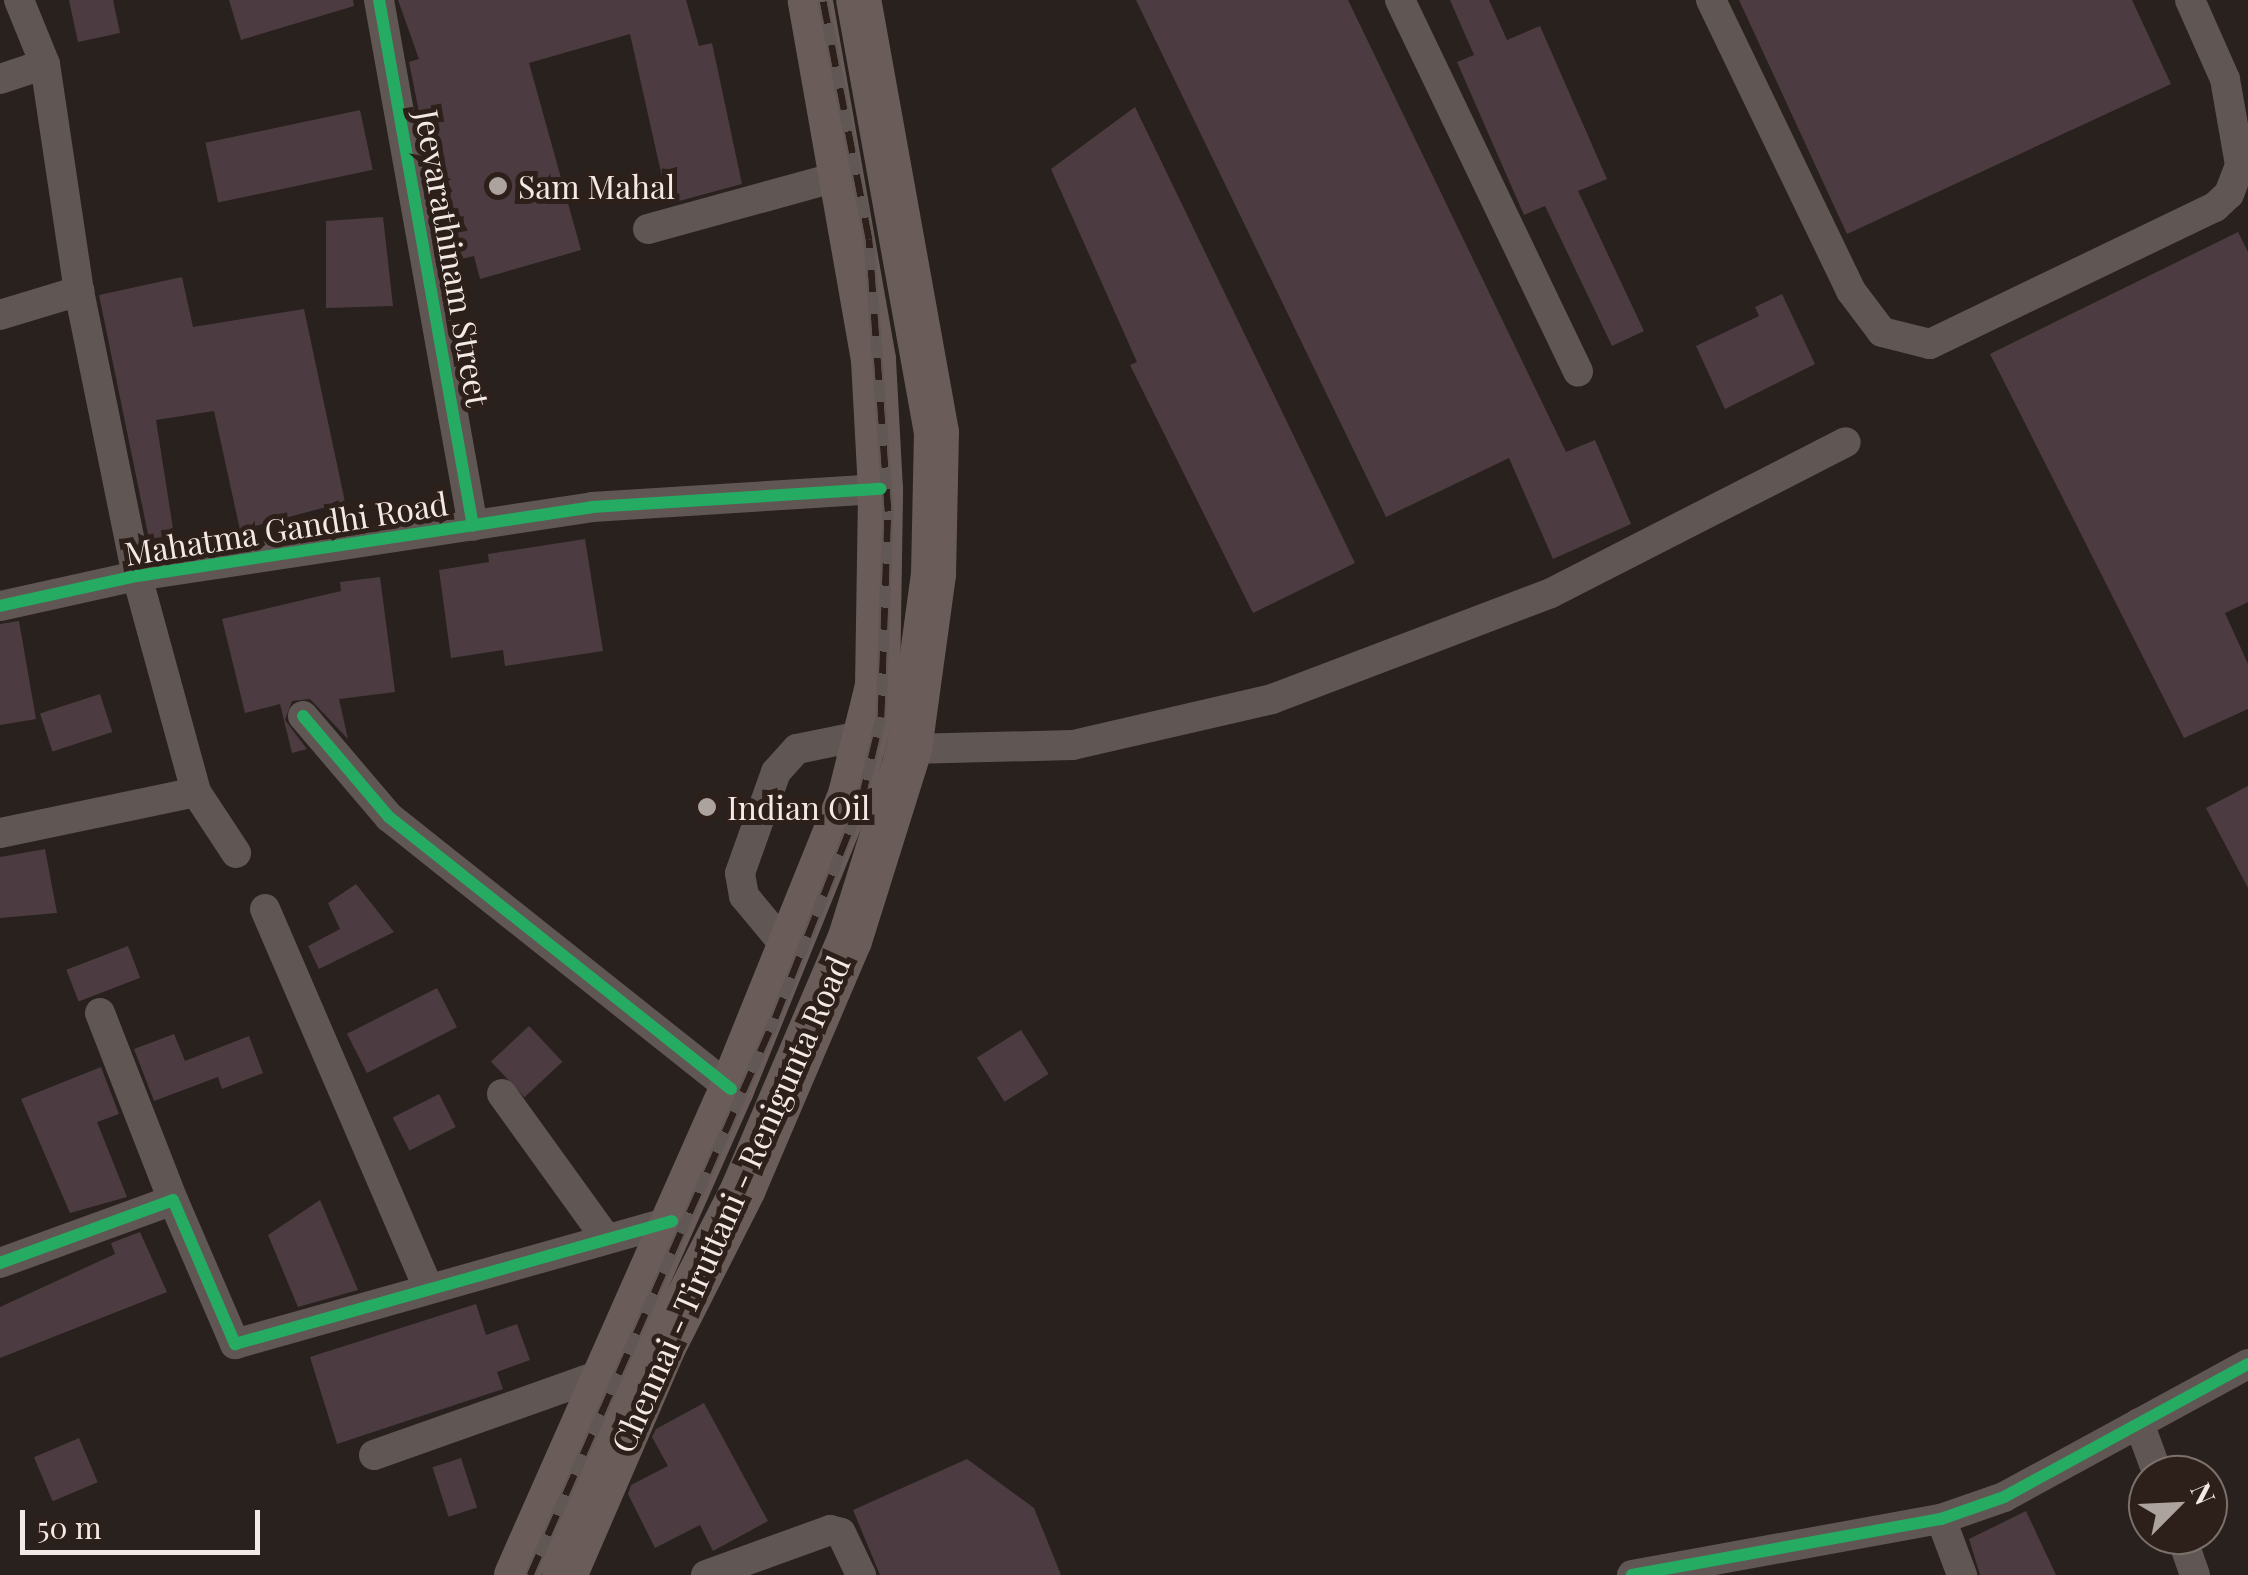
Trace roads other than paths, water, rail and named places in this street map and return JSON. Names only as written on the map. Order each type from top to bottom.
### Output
[{"type":"highway","name":"Chennai - Tiruttani - Renigunta Road","points":[[516,1575],[731,1089],[788,950],[850,794],[877,686],[880,489],[873,359],[810,0]]},
{"type":"highway","name":"Chennai - Tiruttani - Renigunta Road","points":[[564,1575],[849,940],[909,748],[932,574],[936,432],[858,0]]},
{"type":"street","points":[[19,0],[45,64],[79,291],[138,576],[196,792],[236,853]]},
{"type":"street","name":"Jeevarathinam Street","points":[[379,0],[472,526]]},
{"type":"street","points":[[1400,0],[1578,372]]},
{"type":"street","points":[[1711,0],[1851,290],[1882,332],[1930,344],[2216,207],[2228,194],[2240,164],[2225,79],[2190,0]]},
{"type":"street","points":[[0,79],[45,64]]},
{"type":"street","points":[[648,229],[841,176]]},
{"type":"street","points":[[0,316],[79,291]]},
{"type":"street","points":[[788,950],[744,896],[740,874],[776,772],[797,748],[865,735],[909,748],[1073,745],[1272,698],[1551,592],[1846,442]]},
{"type":"street","name":"Mahatma Gandhi Road","points":[[0,606],[138,576],[592,507],[880,489]]},
{"type":"street","points":[[303,716],[388,817],[731,1089]]},
{"type":"street","points":[[0,833],[196,792]]},
{"type":"street","points":[[264,909],[427,1286]]},
{"type":"street","points":[[100,1013],[172,1200],[235,1344],[269,1338],[427,1286],[672,1220]]},
{"type":"street","points":[[502,1094],[604,1237]]},
{"type":"street","points":[[0,1263],[172,1200]]},
{"type":"street","points":[[1645,1573],[1940,1519],[2004,1497],[2248,1364]]},
{"type":"street","points":[[374,1456],[605,1372]]},
{"type":"street","points":[[2139,1423],[2151,1455]]},
{"type":"street","points":[[1940,1519],[1962,1575]]},
{"type":"street","points":[[706,1575],[830,1530],[841,1533],[861,1575]]},
{"type":"railway","points":[[530,1575],[775,1018],[861,801],[881,717],[888,511],[869,239],[823,0]]},
{"type":"place","name":"Sam Mahal","points":[[498,186]]},
{"type":"place","name":"Indian Oil","points":[[707,807]]}]
